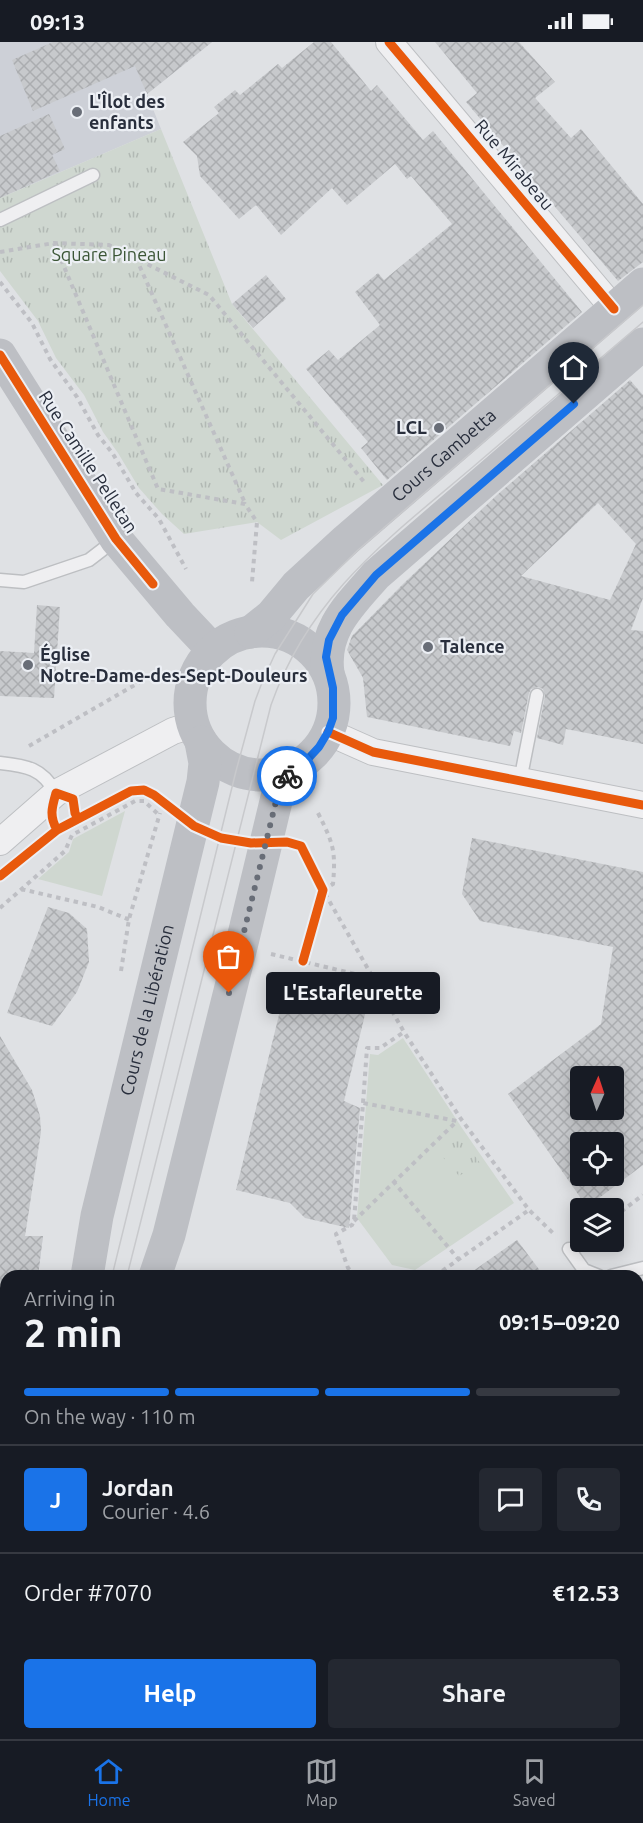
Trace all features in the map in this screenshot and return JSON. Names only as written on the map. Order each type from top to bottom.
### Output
[{"type":"main road","name":"Cours Gambetta","points":[[251,632],[296,586],[384,507],[643,285]]},
{"type":"main road","points":[[157,1270],[169,1235],[278,793],[292,770],[307,760],[319,747],[333,718],[333,688],[326,657],[329,640],[342,615],[376,575],[643,344]]},
{"type":"main road","name":"Rue Camille Pelletan","points":[[0,355],[116,539],[180,615],[213,650]]},
{"type":"main road","points":[[292,770],[273,775],[253,775],[236,771],[210,755],[197,733],[189,705],[192,684],[200,666],[213,650],[231,638],[251,632],[269,632],[300,642],[311,651],[328,673]]},
{"type":"main road","name":"Cours de la Libération","points":[[87,1270],[100,1205],[204,782],[205,763],[197,733]]},
{"type":"street","name":"Rue Mirabeau","points":[[389,42],[614,309]]},
{"type":"street","points":[[0,843],[56,793],[173,731],[197,733]]},
{"type":"street","points":[[328,732],[373,752],[643,805]]},
{"type":"lane","points":[[0,220],[93,175]]},
{"type":"lane","points":[[0,580],[24,582],[88,560],[116,539]]},
{"type":"lane","points":[[520,781],[537,695]]},
{"type":"lane","points":[[0,763],[31,768],[44,775],[56,793]]},
{"type":"lane","points":[[568,1249],[584,1270]]},
{"type":"path","points":[[54,243],[158,489],[245,504]]},
{"type":"path","points":[[0,252],[54,243],[109,244],[209,295],[384,507]]},
{"type":"path","points":[[136,258],[245,504],[257,522],[252,582]]},
{"type":"path","points":[[0,282],[32,323],[50,359],[77,397],[98,435],[113,454],[136,493],[159,519],[181,556],[190,577]]},
{"type":"path","points":[[16,765],[18,753],[140,682],[55,677]]},
{"type":"path","points":[[144,790],[154,795]]},
{"type":"path","points":[[0,908],[65,851],[72,835],[135,801],[144,801],[159,815]]},
{"type":"path","points":[[21,889],[98,907],[129,920],[159,815],[165,804],[194,826]]},
{"type":"path","points":[[318,813],[333,844],[335,865],[333,884],[320,886]]},
{"type":"path","points":[[320,886],[320,901]]},
{"type":"path","points":[[320,886],[404,1032],[459,1120],[529,1210],[568,1249]]},
{"type":"path","points":[[303,962],[306,951]]},
{"type":"path","points":[[354,1221],[367,1048],[380,1048],[404,1032]]},
{"type":"path","points":[[363,1103],[459,1120]]},
{"type":"path","points":[[350,1270],[336,1234],[352,1225],[393,1181],[459,1120]]},
{"type":"path","points":[[393,1181],[459,1260]]},
{"type":"path","points":[[624,1209],[643,1195]]},
{"type":"path","points":[[444,1270],[529,1210]]},
{"type":"shaded area","name":"L'Îlot des enfants","points":[[0,42],[212,42],[147,94],[161,129],[0,198]]},
{"type":"shaded area","points":[[43,1236],[39,1270],[0,1270],[0,1237]]},
{"type":"green space","name":"Square Pineau","points":[[161,129],[232,304],[383,485],[281,540],[257,522],[184,534],[162,514],[139,488],[103,432],[84,395],[56,358],[38,321],[0,271],[0,198]]},
{"type":"green space","points":[[125,811],[102,896],[38,879],[69,852],[73,839]]},
{"type":"green space","points":[[403,1038],[514,1203],[415,1270],[392,1265],[357,1218],[370,1054],[378,1055]]},
{"type":"green space","points":[[455,1129],[480,1163],[459,1176],[435,1148]]},
{"type":"building","points":[[53,42],[212,42],[147,94],[135,66],[33,111],[12,60]]},
{"type":"building","points":[[314,42],[331,42],[371,91],[377,85],[423,140],[433,131],[582,312],[387,480],[361,448],[368,442],[306,369],[329,350],[338,360],[380,325],[355,292],[378,273],[384,280],[452,224],[411,176],[407,179],[395,164],[347,205],[332,188],[281,235],[256,205],[239,219],[200,176],[197,156],[183,142],[219,113],[214,107],[235,90],[240,95],[278,64],[282,68]]},
{"type":"building","points":[[435,42],[519,42],[555,82],[535,98],[571,138],[581,129],[643,204],[643,262],[618,281],[466,102],[477,93]]},
{"type":"building","points":[[49,114],[65,149],[52,155],[60,171],[0,198],[0,136]]},
{"type":"building","points":[[266,275],[286,299],[253,328],[232,304]]},
{"type":"building","points":[[630,380],[643,395],[643,598],[631,630],[643,631],[643,744],[566,729],[563,745],[537,738],[545,696],[543,689],[538,687],[531,689],[529,693],[521,733],[514,731],[510,746],[367,717],[363,678],[347,650],[352,636],[497,495]],"holes":[[[598,503],[636,544],[610,600],[521,576]]]},
{"type":"building","name":"Église Notre-Dame-des-Sept-Douleurs","points":[[37,605],[60,607],[54,698],[0,696],[0,651],[34,653]]},
{"type":"building","points":[[472,838],[643,872],[643,1165],[624,1179],[624,1132],[570,1132],[570,1183],[508,1094],[601,1024],[613,947],[480,921],[462,894]]},
{"type":"building","points":[[48,907],[69,913],[87,929],[89,962],[77,992],[52,1026],[7,1013]]},
{"type":"building","points":[[289,974],[370,994],[344,1101],[360,1108],[349,1228],[305,1218],[290,1203],[236,1190]]},
{"type":"building","points":[[0,1036],[32,1090],[40,1116],[41,1132],[25,1236],[43,1236],[39,1270],[0,1270]]},
{"type":"building","points":[[572,1186],[615,1186],[599,1198],[581,1198]]},
{"type":"building","points":[[517,1240],[540,1270],[474,1270]]},
{"type":"tram line","points":[[113,1270],[236,771],[255,701],[275,654],[313,594],[358,550],[643,305]]},
{"type":"tram line","points":[[129,1270],[271,705],[287,666],[307,632],[330,600],[382,545],[643,322]]},
{"type":"cycle path","points":[[389,42],[614,309]]},
{"type":"cycle path","points":[[0,355],[116,539],[153,584]]},
{"type":"cycle path","points":[[328,732],[373,752],[643,805]]},
{"type":"cycle path","points":[[0,876],[57,830],[131,791],[144,790],[194,826],[221,838],[251,843],[287,842],[301,846],[323,890],[303,961]]},
{"type":"cycle path","points":[[57,830],[52,816],[56,793],[73,799],[78,819]]},
{"type":"way so far","points":[[229,993],[278,793],[287,776]]},
{"type":"place","name":"L'Îlot des enfants","points":[[77,112]]},
{"type":"place","name":"LCL","points":[[439,428]]},
{"type":"place","name":"Talence","points":[[428,647]]},
{"type":"place","name":"Église Notre-Dame-des-Sept-Douleurs","points":[[28,665]]},
{"type":"place","name":"L'Estafleurette","points":[[229,993]]},
{"type":"route","points":[[287,776],[319,747],[333,718],[333,688],[326,657],[329,640],[342,615],[376,575],[574,404]]}]
